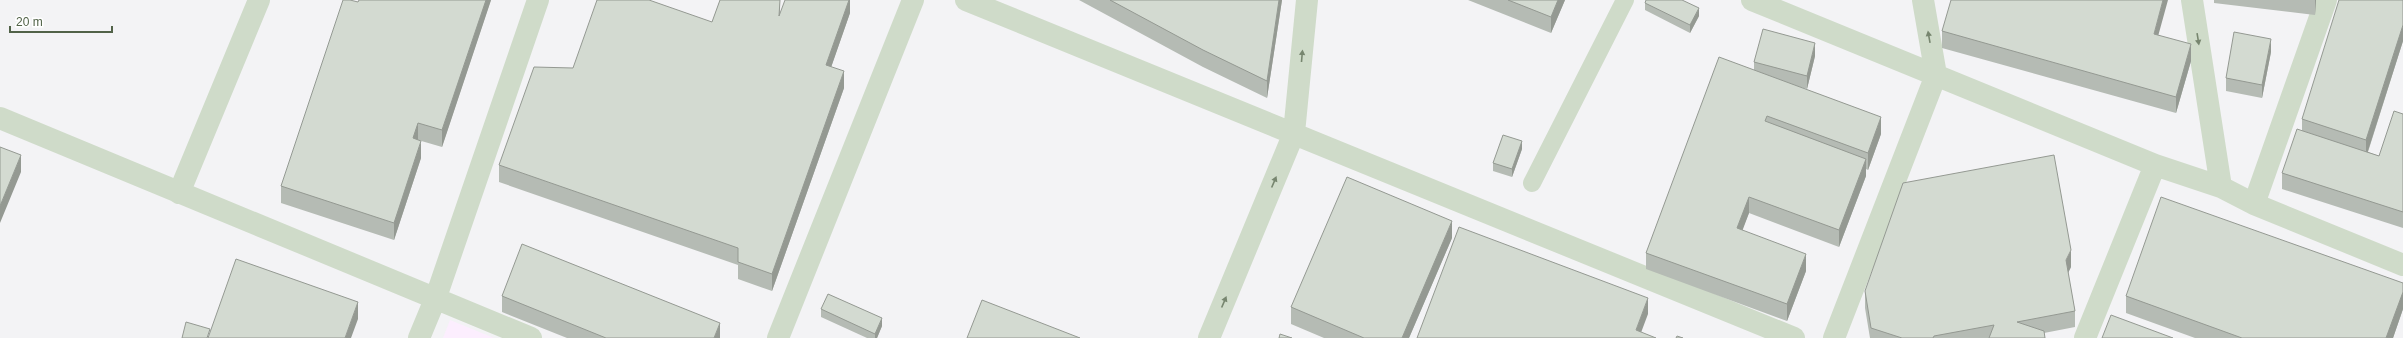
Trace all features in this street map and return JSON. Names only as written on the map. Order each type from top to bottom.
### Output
[{"type":"street","points":[[179,193],[259,0]]},
{"type":"street","points":[[419,338],[436,298],[538,0]]},
{"type":"street","points":[[778,338],[913,0]]},
{"type":"street","points":[[966,0],[1294,132],[1794,338]]},
{"type":"street","points":[[1209,338],[1294,132],[1307,0]]},
{"type":"street","points":[[1752,0],[2154,165],[2221,187],[2254,204],[2403,265]]},
{"type":"street","points":[[1834,338],[1936,75],[1923,0]]},
{"type":"street","points":[[2192,0],[2221,187]]},
{"type":"street","points":[[2254,204],[2326,0]]},
{"type":"street","points":[[0,118],[532,338]]},
{"type":"street","points":[[2085,338],[2154,165]]},
{"type":"lane","points":[[1532,183],[1626,0]]},
{"type":"shaded area","points":[[450,320],[494,338],[443,338]]},
{"type":"building","points":[[343,0],[358,2],[359,0],[486,0],[442,130],[418,123],[413,138],[421,141],[394,223],[281,186]]},
{"type":"building","points":[[597,0],[649,0],[712,22],[720,0],[780,0],[779,16],[785,0],[849,0],[826,65],[844,71],[772,274],[738,262],[738,248],[499,165],[534,67],[573,68]]},
{"type":"building","points":[[1110,0],[1279,0],[1267,81],[1203,50]]},
{"type":"building","points":[[1508,0],[1558,0],[1551,17]]},
{"type":"building","points":[[1646,0],[1682,0],[1699,8],[1690,25],[1645,3]]},
{"type":"building","points":[[1951,0],[2163,0],[2154,34],[2191,44],[2176,97],[1942,31]]},
{"type":"building","points":[[2339,0],[2403,0],[2403,25],[2366,140],[2302,119]]},
{"type":"building","points":[[1763,29],[1815,43],[1807,76],[1754,62]]},
{"type":"building","points":[[2234,32],[2271,39],[2262,85],[2226,78]]},
{"type":"building","points":[[1719,57],[1881,117],[1868,153],[1767,116],[1765,121],[1866,159],[1839,230],[1749,197],[1737,228],[1806,254],[1787,304],[1646,253]]},
{"type":"building","points":[[2394,111],[2403,114],[2403,212],[2282,173],[2297,129],[2379,156]]},
{"type":"building","points":[[1503,135],[1522,141],[1512,169],[1493,163]]},
{"type":"building","points":[[0,147],[21,155],[0,206]]},
{"type":"building","points":[[2054,155],[2071,250],[2066,260],[2075,311],[2017,322],[2044,331],[2045,338],[1989,338],[1994,325],[1934,336],[1933,338],[1902,338],[1871,328],[1865,291],[1903,183]]},
{"type":"building","points":[[1347,177],[1452,221],[1402,338],[1364,338],[1291,307]]},
{"type":"building","points":[[2161,197],[2403,283],[2403,292],[2386,338],[2242,338],[2126,296]]},
{"type":"building","points":[[1459,227],[1648,298],[1636,330],[1656,338],[1417,338]]},
{"type":"building","points":[[522,244],[720,323],[714,338],[606,338],[502,296]]},
{"type":"building","points":[[236,259],[358,302],[345,338],[208,338]]},
{"type":"building","points":[[828,294],[882,318],[875,334],[821,309]]},
{"type":"building","points":[[982,300],[1080,338],[967,338]]},
{"type":"building","points":[[2111,315],[2173,338],[2102,338]]},
{"type":"building","points":[[186,322],[210,329],[207,338],[182,338]]},
{"type":"building","points":[[1280,334],[1292,338],[1279,338]]}]
